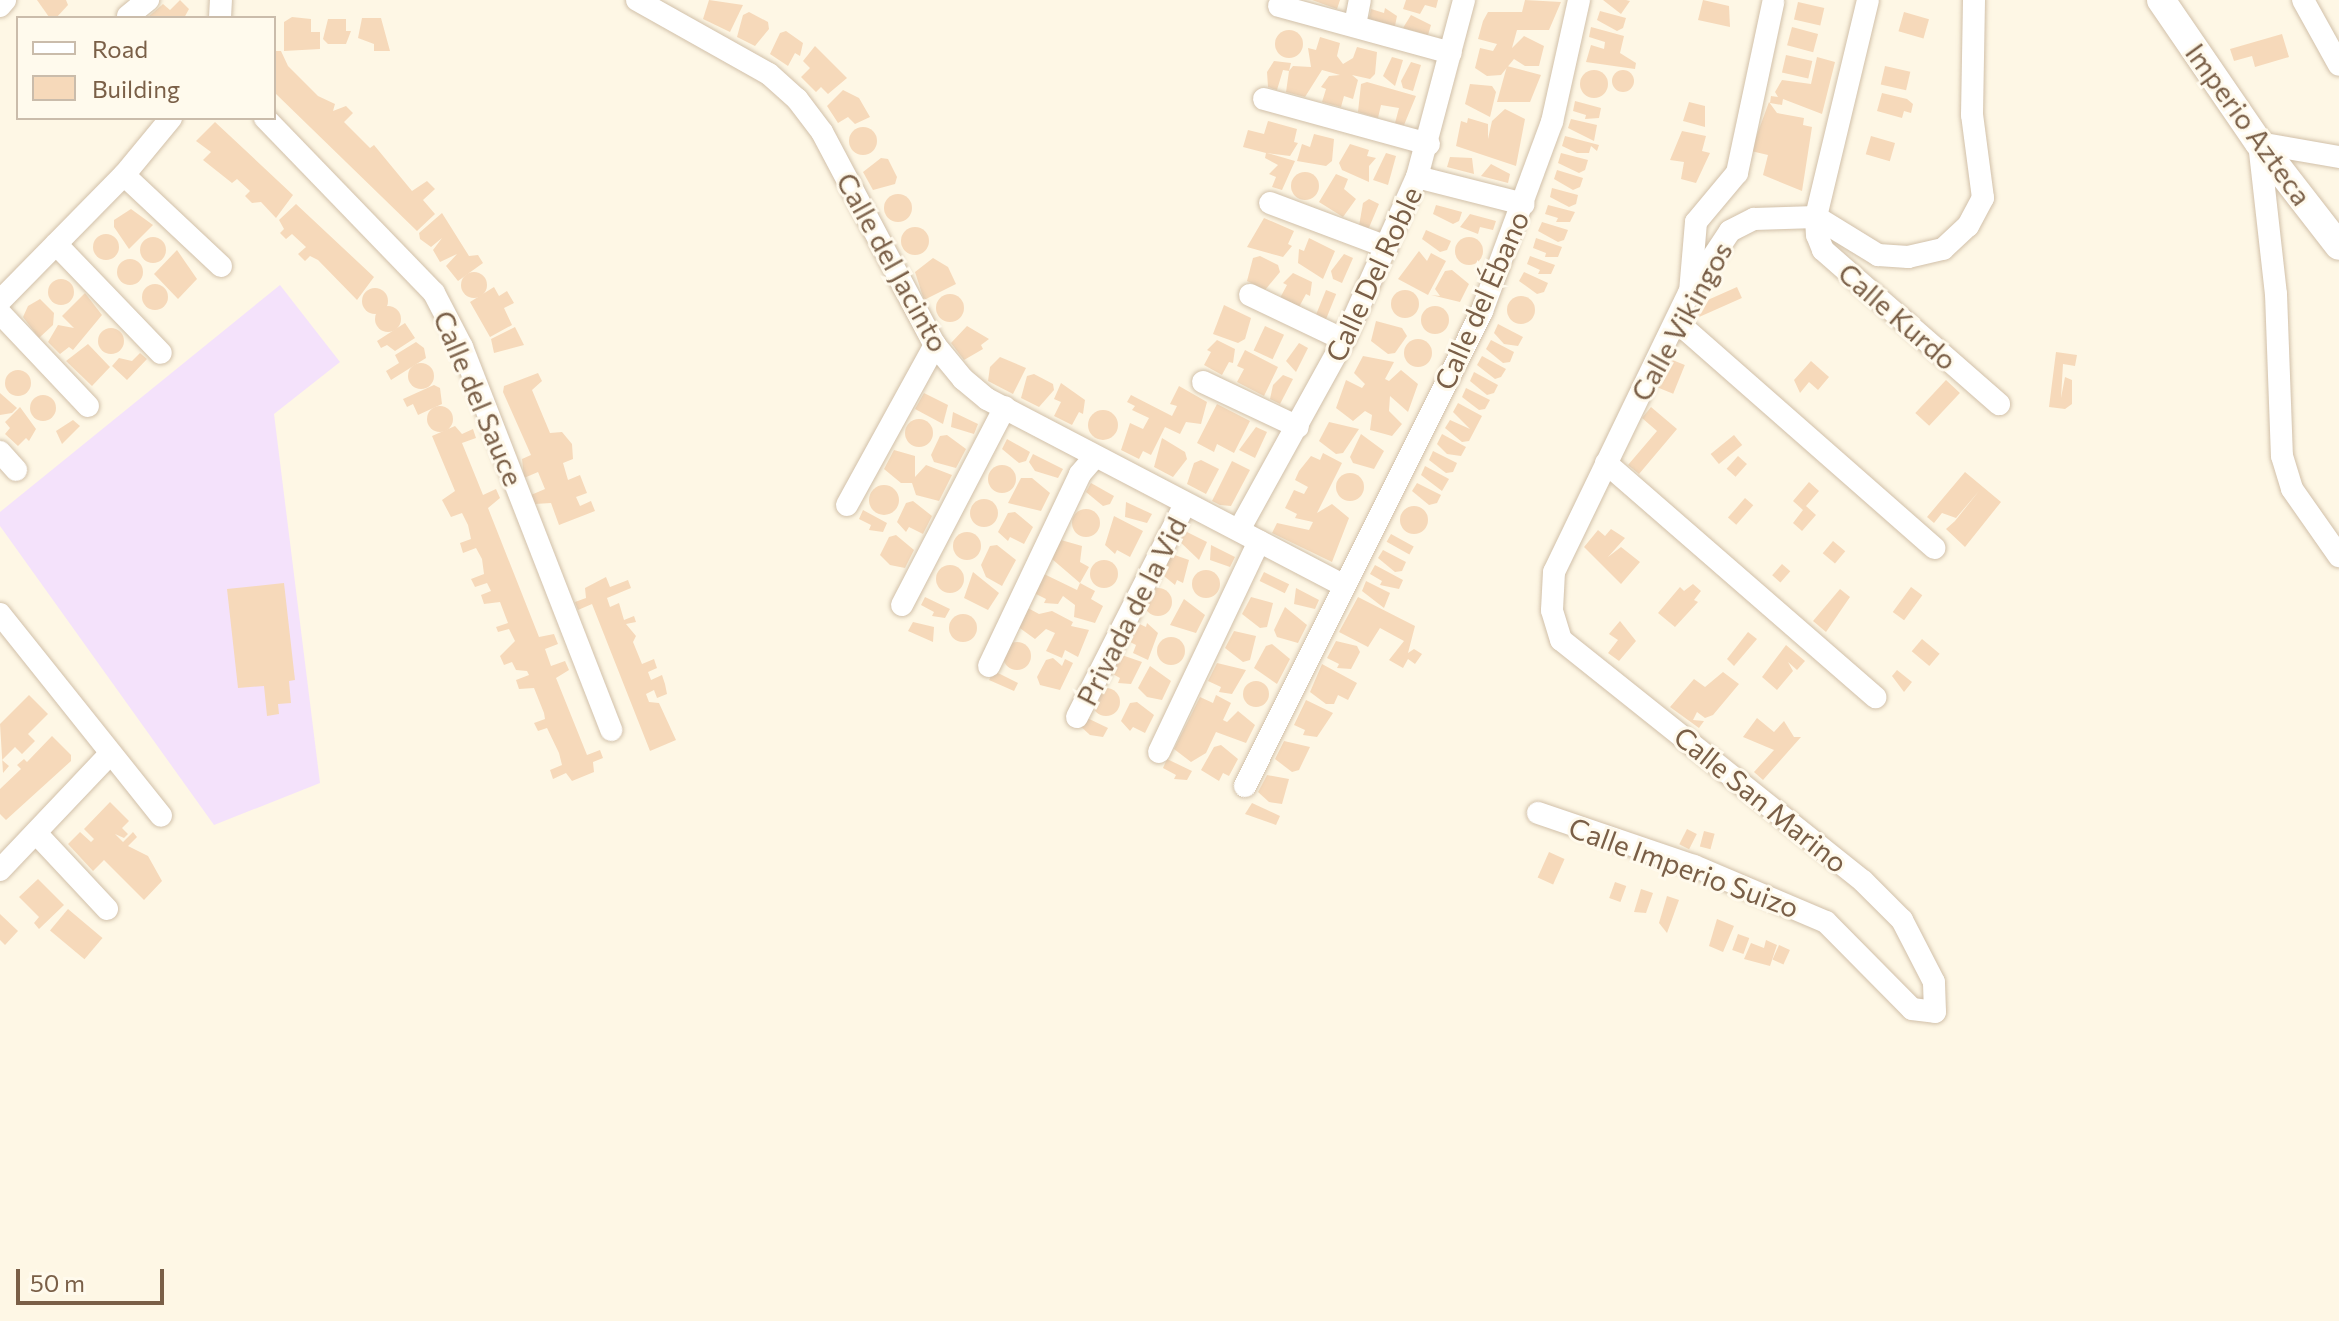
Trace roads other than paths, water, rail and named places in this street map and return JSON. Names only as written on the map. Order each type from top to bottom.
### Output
[{"type":"street","points":[[0,6],[5,0]]},
{"type":"street","points":[[128,16],[148,0]]},
{"type":"street","name":"Calle del Jacinto","points":[[637,0],[769,74],[797,99],[822,132],[935,345],[963,379],[1005,407],[1095,457],[1344,586]]},
{"type":"street","points":[[1355,25],[1360,0]]},
{"type":"street","name":"Calle Del Roble","points":[[1159,752],[1249,536],[1298,427],[1344,340],[1417,177],[1429,144],[1464,0]]},
{"type":"street","name":"Calle del Ébano","points":[[1245,786],[1482,311],[1552,122],[1579,0]]},
{"type":"street","points":[[1868,0],[1816,217],[1878,255],[1908,257],[1943,249],[1968,226],[1983,198],[1972,115],[1974,0]]},
{"type":"street","name":"Imperio Azteca","points":[[2161,0],[2259,143],[2339,246]]},
{"type":"street","points":[[2303,0],[2339,65]]},
{"type":"street","points":[[1689,293],[1696,222],[1737,173],[1773,3]]},
{"type":"street","points":[[1279,6],[1451,53]]},
{"type":"street","points":[[1264,99],[1429,144]]},
{"type":"street","points":[[0,301],[124,175],[169,120]]},
{"type":"street","name":"Calle del Sauce","points":[[267,120],[434,293],[462,347],[611,730]]},
{"type":"street","points":[[2339,157],[2259,143],[2276,294],[2282,456],[2292,489],[2339,556]]},
{"type":"street","points":[[124,175],[221,266]]},
{"type":"street","points":[[1417,177],[1524,204]]},
{"type":"street","points":[[1270,203],[1387,247]]},
{"type":"street","name":"Calle Vikingos","points":[[1552,610],[1554,572],[1689,293],[1730,231],[1754,219],[1816,217]]},
{"type":"street","name":"Calle Kurdo","points":[[1816,217],[1823,250],[1999,404]]},
{"type":"street","points":[[56,244],[161,353]]},
{"type":"street","points":[[1250,295],[1344,340]]},
{"type":"street","points":[[0,313],[88,406]]},
{"type":"street","points":[[1676,321],[1934,548]]},
{"type":"street","points":[[847,505],[935,345]]},
{"type":"street","points":[[1203,382],[1298,427]]},
{"type":"street","points":[[902,605],[1005,407]]},
{"type":"street","points":[[0,452],[16,470]]},
{"type":"street","points":[[989,666],[1080,474],[1095,457]]},
{"type":"street","points":[[1606,463],[1875,697]]},
{"type":"street","name":"Privada de la Vid","points":[[1077,717],[1185,504]]},
{"type":"street","name":"Calle San Marino","points":[[1552,610],[1561,640],[1863,881],[1902,920],[1934,982],[1935,1012]]},
{"type":"street","points":[[0,614],[161,816]]},
{"type":"street","points":[[0,870],[110,754]]},
{"type":"street","name":"Calle Imperio Suizo","points":[[1538,813],[1709,872],[1826,922],[1912,1009],[1935,1012]]},
{"type":"street","points":[[36,833],[107,909]]}]
